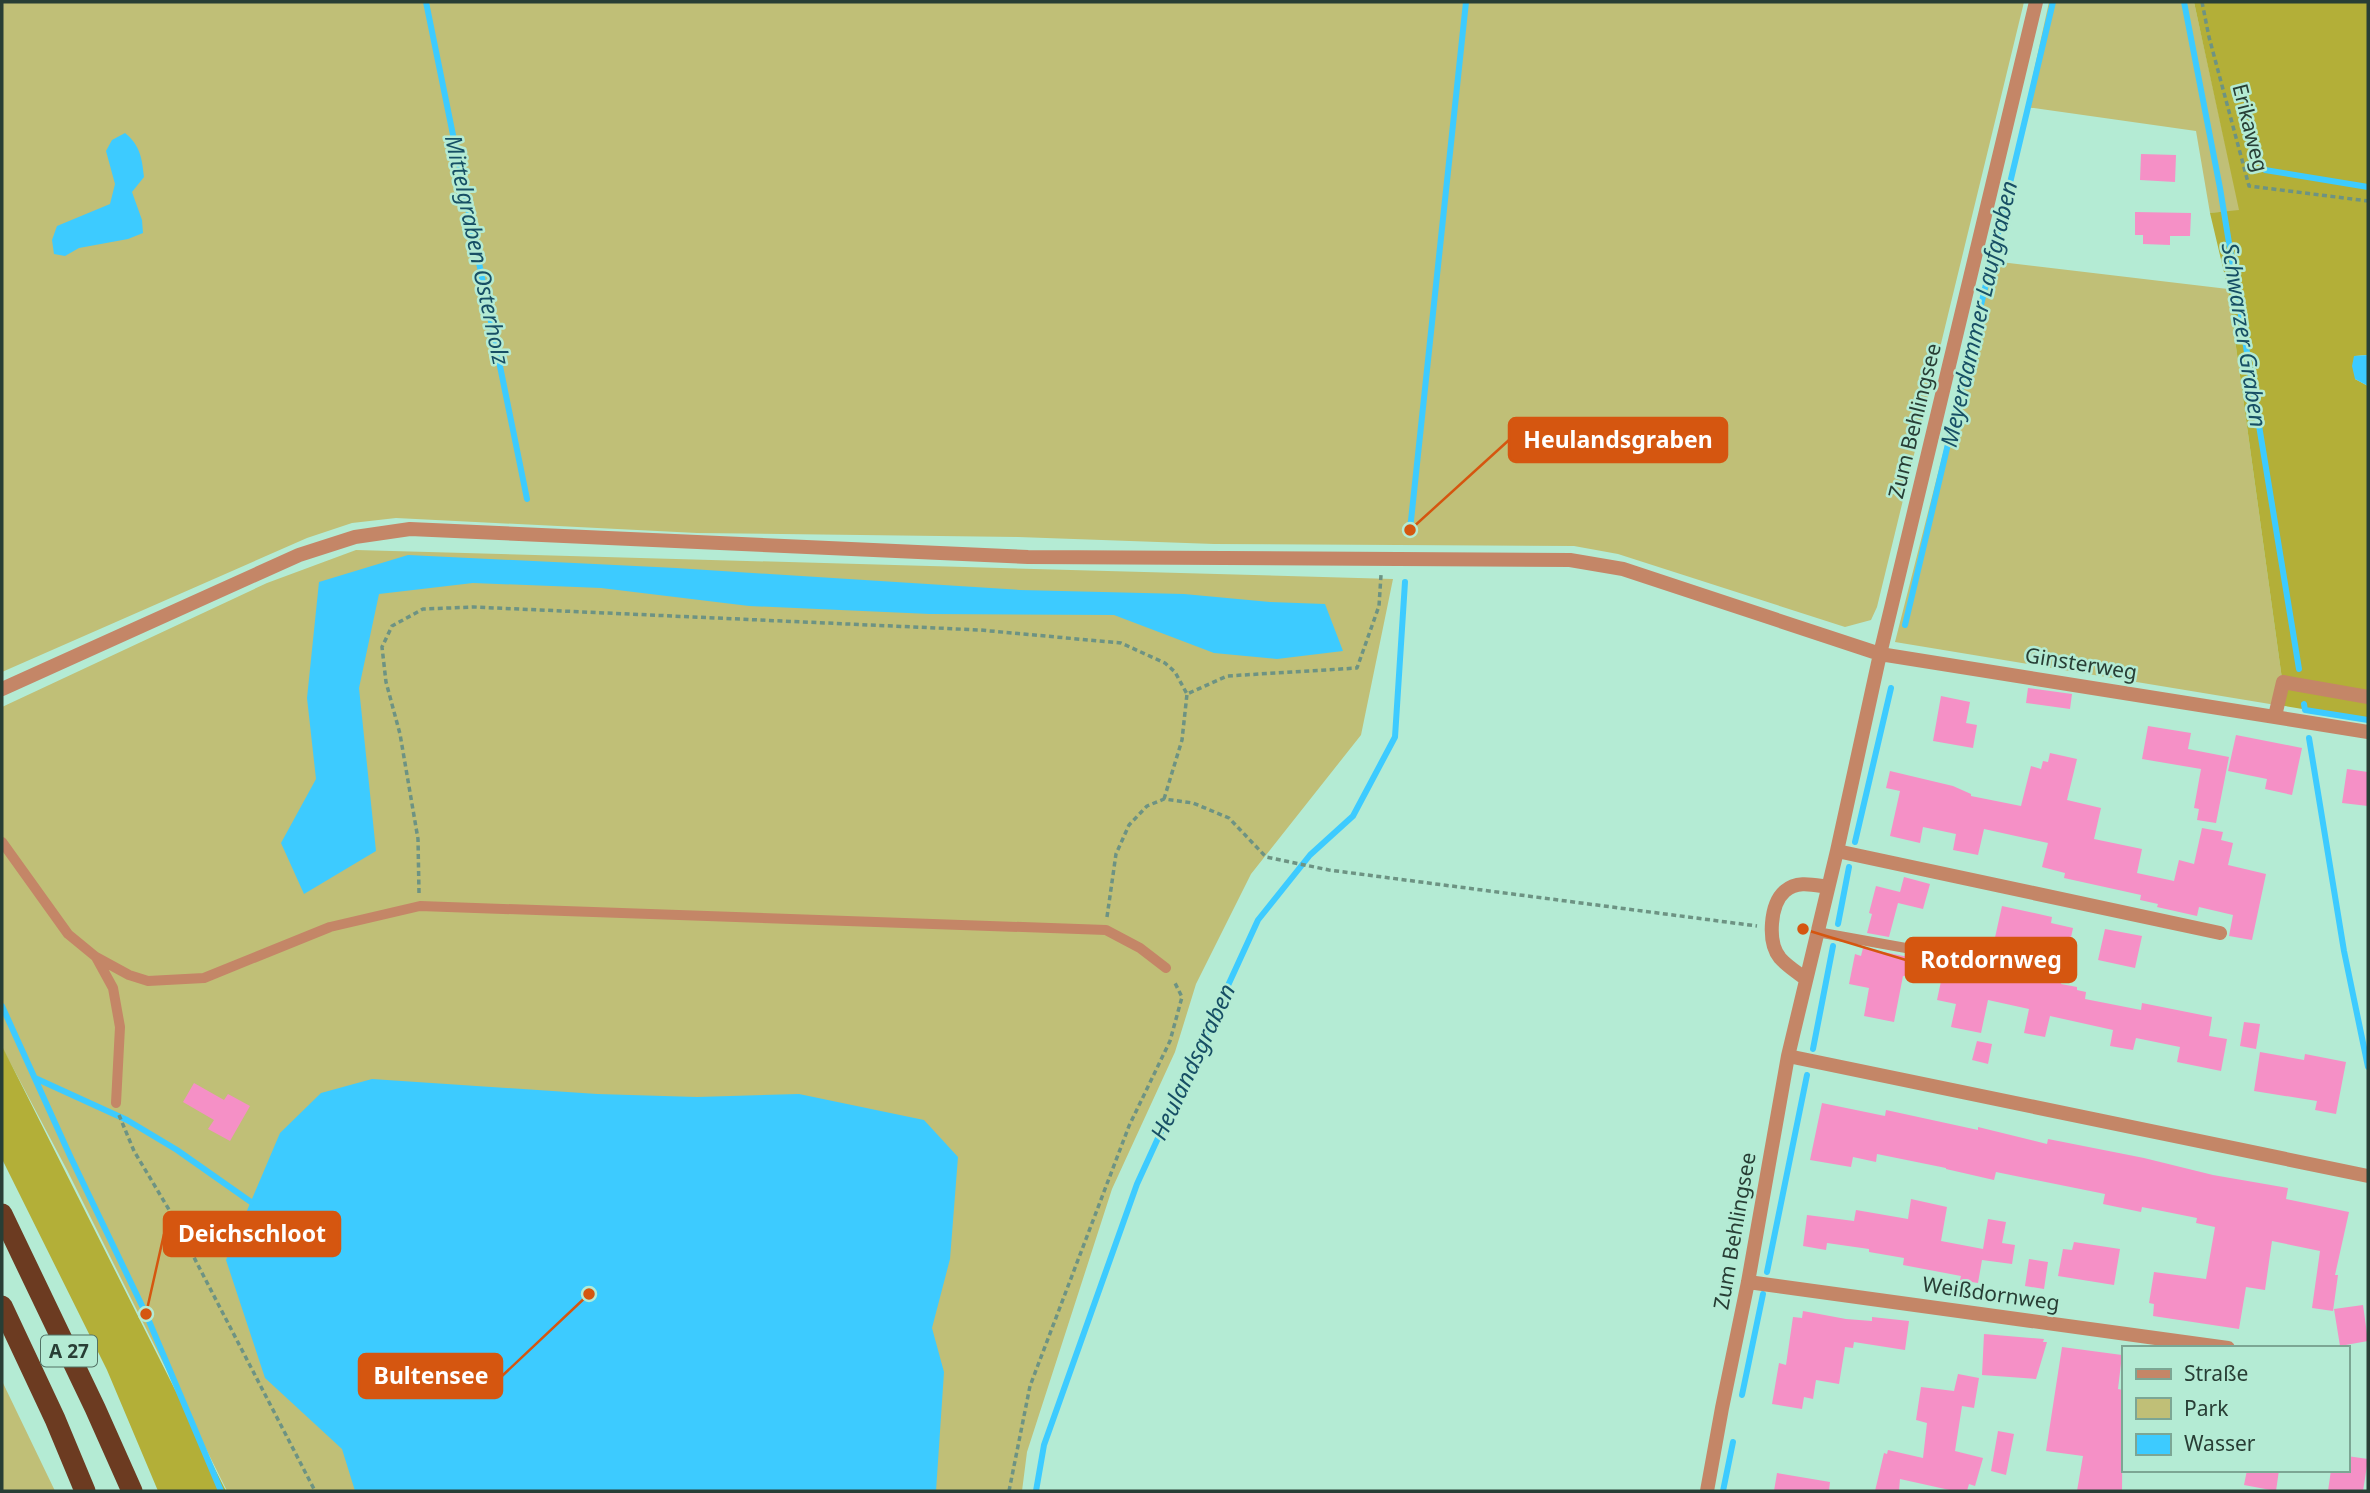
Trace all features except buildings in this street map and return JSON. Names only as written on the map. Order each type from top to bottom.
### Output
[{"type":"highway","name":"A 27","points":[[2,1214],[84,1383],[132,1491]]},
{"type":"highway","name":"A 27","points":[[2,1306],[55,1419],[85,1491]]},
{"type":"street","name":"Zum Behlingsee","points":[[1707,1491],[1788,1056],[1880,654],[2036,2]]},
{"type":"street","name":"Ginsterweg","points":[[2,689],[299,555],[355,537],[410,529],[1028,557],[1570,561],[1623,569],[1880,654],[2368,732]]},
{"type":"street","points":[[2275,716],[2283,682],[2368,696]]},
{"type":"street","points":[[1837,851],[2220,933]]},
{"type":"street","points":[[1806,979],[1780,957],[1774,945],[1773,912],[1785,890],[1804,883],[1828,887]]},
{"type":"street","points":[[1788,1056],[2368,1176]]},
{"type":"street","name":"Weißdornweg","points":[[1748,1282],[2213,1346]]},
{"type":"lane","points":[[2,842],[68,934],[96,957],[129,975],[148,981],[204,978],[330,927],[419,906],[1105,930],[1140,948],[1166,968]]},
{"type":"lane","points":[[1817,932],[1928,952]]},
{"type":"lane","points":[[96,957],[113,988],[120,1027],[116,1103]]},
{"type":"path","name":"Erikaweg","points":[[2202,2],[2249,186],[2368,201]]},
{"type":"path","points":[[1186,694],[1227,676],[1357,668],[1379,606],[1382,559]]},
{"type":"path","points":[[419,906],[418,839],[400,734],[386,682],[382,647],[392,626],[423,609],[474,607],[952,629],[1121,643],[1165,663],[1175,672],[1186,694],[1182,740],[1164,799]]},
{"type":"path","points":[[1105,930],[1116,854],[1129,825],[1147,806],[1164,799],[1193,803],[1229,818],[1266,857],[1329,870],[1772,928]]},
{"type":"path","points":[[1009,1491],[1030,1386],[1129,1126],[1170,1041],[1182,997],[1166,968]]},
{"type":"path","points":[[121,1124],[171,1213],[315,1491]]},
{"type":"green space","points":[[2,2],[2024,2],[1877,607],[1871,620],[1845,627],[1618,554],[1574,546],[1214,544],[1018,537],[697,533],[396,518],[352,523],[307,538],[2,672]]},
{"type":"green space","points":[[2049,2],[2194,2],[2240,211],[2210,213],[2196,131],[2026,107]]},
{"type":"green space","points":[[1992,261],[2228,289],[2282,679],[2276,705],[1895,642]]},
{"type":"green space","points":[[356,550],[1393,579],[1361,735],[1251,874],[1196,984],[1175,1052],[1112,1189],[1027,1452],[1022,1491],[227,1491],[67,1170],[2,1047],[2,707],[267,583]]},
{"type":"green space","points":[[2,1381],[55,1491],[3,1491]]},
{"type":"shaded area","points":[[2194,2],[2368,2],[2368,355],[2355,356],[2355,379],[2368,386],[2368,695],[2282,679],[2228,289],[2210,213],[2239,210]]},
{"type":"shaded area","points":[[2284,683],[2368,698],[2368,720],[2279,705]]},
{"type":"shaded area","points":[[2,1047],[226,1491],[158,1491],[107,1370],[2,1159]]},
{"type":"water","points":[[125,133],[137,147],[142,164],[144,177],[132,192],[142,220],[143,233],[128,239],[79,248],[65,256],[54,254],[52,240],[57,226],[110,204],[115,184],[106,151],[112,140]]},
{"type":"water","points":[[2368,355],[2368,386],[2355,379],[2352,366],[2354,356]]},
{"type":"water","points":[[408,555],[676,568],[1020,590],[1184,594],[1325,604],[1343,651],[1277,659],[1214,653],[1114,615],[930,614],[749,606],[601,588],[473,583],[379,594],[359,688],[376,851],[304,894],[281,843],[316,779],[307,698],[319,582]]},
{"type":"water","points":[[372,1079],[597,1094],[697,1097],[799,1094],[924,1120],[958,1157],[950,1259],[932,1328],[944,1372],[936,1491],[355,1491],[342,1449],[265,1378],[226,1260],[280,1133],[321,1093]]},
{"type":"waterway","name":"Mittelgraben Osterholz","points":[[426,2],[527,499]]},
{"type":"waterway","name":"Heulandsgraben","points":[[1410,530],[1466,2]]},
{"type":"waterway","name":"Meyerdammer Laufgraben","points":[[1905,625],[2053,2]]},
{"type":"waterway","name":"Schwarzer Graben","points":[[2184,2],[2220,188],[2299,669]]},
{"type":"waterway","points":[[2265,170],[2368,187]]},
{"type":"waterway","name":"Heulandsgraben","points":[[1036,1491],[1044,1445],[1137,1184],[1258,920],[1310,855],[1353,816],[1395,737],[1405,582]]},
{"type":"waterway","name":"Meyerdammer Laufgraben","points":[[1855,842],[1891,688]]},
{"type":"waterway","points":[[2304,704],[2305,710],[2368,720]]},
{"type":"waterway","name":"Schwarzer Graben","points":[[2309,738],[2344,951],[2368,1067]]},
{"type":"waterway","name":"Meyerdammer Laufgraben","points":[[1838,924],[1849,867]]},
{"type":"waterway","name":"Meyerdammer Laufgraben","points":[[1813,1049],[1833,946]]},
{"type":"waterway","points":[[2,1006],[146,1314],[221,1491]]},
{"type":"waterway","name":"Meyerdammer Laufgraben","points":[[1767,1272],[1807,1075]]},
{"type":"waterway","points":[[35,1078],[127,1120],[177,1150],[251,1202]]},
{"type":"waterway","name":"Meyerdammer Laufgraben","points":[[1742,1395],[1763,1294]]},
{"type":"waterway","name":"Meyerdammer Laufgraben","points":[[1723,1491],[1733,1442]]},
{"type":"place","name":"Heulandsgraben","points":[[1410,530]]},
{"type":"place","name":"Rotdornweg","points":[[1803,929]]},
{"type":"place","name":"Bultensee","points":[[589,1294]]},
{"type":"place","name":"Deichschloot","points":[[146,1314]]}]
